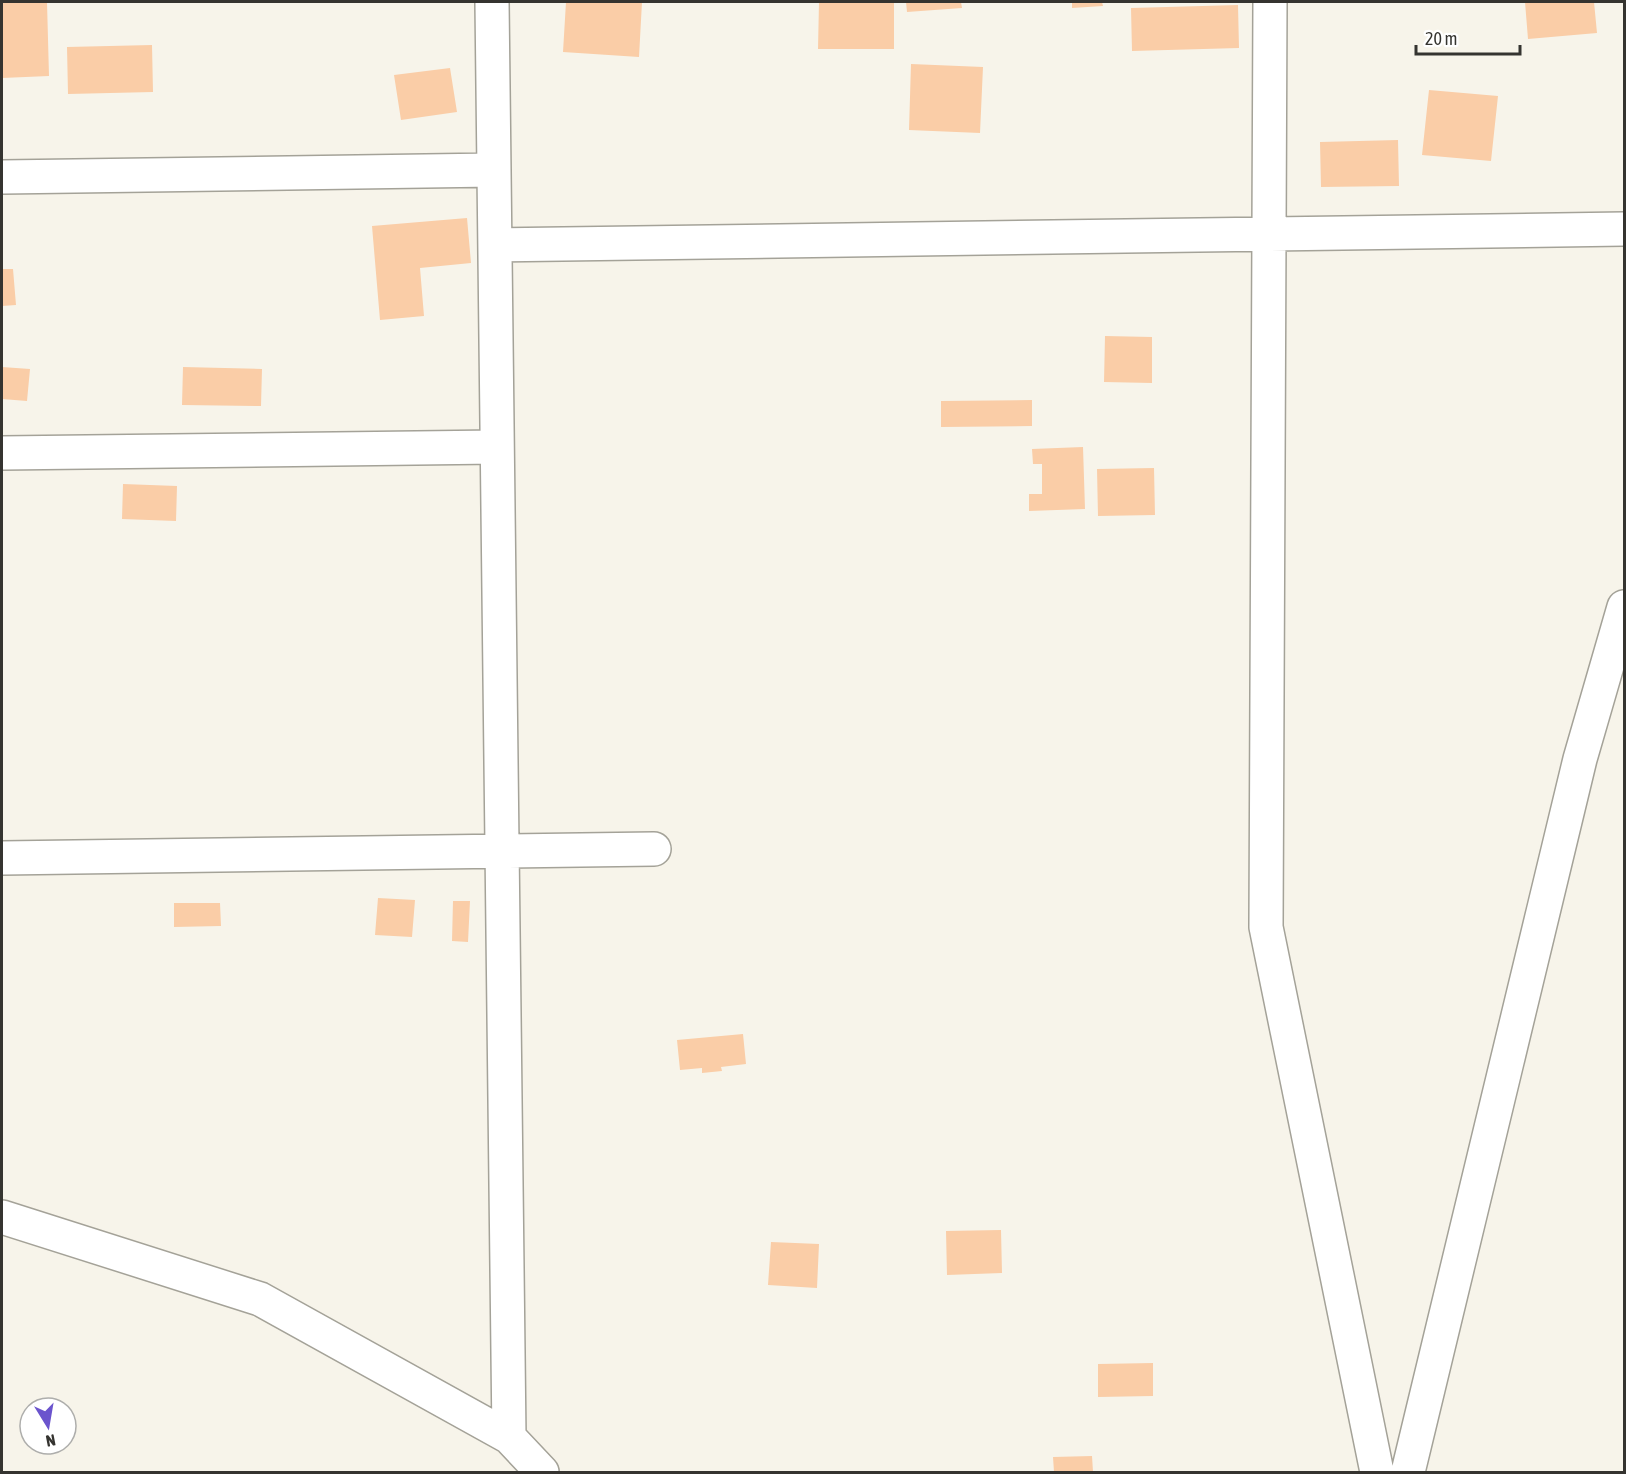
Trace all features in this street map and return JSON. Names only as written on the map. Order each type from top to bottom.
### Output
[{"type":"street","points":[[492,2],[509,1437]]},
{"type":"street","points":[[1270,2],[1266,927],[1377,1473]]},
{"type":"street","points":[[2,177],[494,170]]},
{"type":"street","points":[[495,245],[1624,230]]},
{"type":"street","points":[[2,453],[497,447]]},
{"type":"street","points":[[1408,1473],[1580,759],[1624,607]]},
{"type":"street","points":[[2,858],[654,849]]},
{"type":"street","points":[[2,1217],[260,1299],[509,1437],[542,1473]]},
{"type":"building","points":[[2,2],[47,2],[49,76],[2,78]]},
{"type":"building","points":[[566,2],[642,2],[639,57],[563,52]]},
{"type":"building","points":[[819,2],[894,2],[894,49],[818,49]]},
{"type":"building","points":[[906,2],[961,2],[962,8],[907,12]]},
{"type":"building","points":[[1072,2],[1102,2],[1103,6],[1072,8]]},
{"type":"building","points":[[1525,2],[1594,2],[1597,33],[1528,39]]},
{"type":"building","points":[[1238,5],[1239,48],[1132,51],[1131,8]]},
{"type":"building","points":[[152,45],[153,92],[68,94],[67,47]]},
{"type":"building","points":[[911,64],[983,67],[980,133],[909,130]]},
{"type":"building","points":[[450,68],[457,112],[401,120],[394,75]]},
{"type":"building","points":[[1429,90],[1498,96],[1491,161],[1422,155]]},
{"type":"building","points":[[1398,140],[1399,186],[1321,187],[1320,142]]},
{"type":"building","points":[[467,218],[471,263],[420,268],[424,316],[380,320],[372,226]]},
{"type":"building","points":[[2,269],[13,269],[16,305],[2,306]]},
{"type":"building","points":[[1105,336],[1152,337],[1152,383],[1104,382]]},
{"type":"building","points":[[2,367],[30,369],[27,401],[2,399]]},
{"type":"building","points":[[183,367],[262,369],[261,406],[182,405]]},
{"type":"building","points":[[1032,400],[1032,426],[941,427],[941,401]]},
{"type":"building","points":[[1083,447],[1085,509],[1029,511],[1029,494],[1042,494],[1042,464],[1033,464],[1032,449]]},
{"type":"building","points":[[1154,468],[1155,515],[1098,516],[1097,469]]},
{"type":"building","points":[[123,484],[177,486],[176,521],[122,519]]},
{"type":"building","points":[[378,898],[415,900],[412,937],[375,935]]},
{"type":"building","points":[[453,901],[470,901],[468,942],[452,941]]},
{"type":"building","points":[[174,903],[220,903],[221,926],[174,927]]},
{"type":"building","points":[[743,1034],[746,1064],[721,1067],[722,1071],[702,1073],[702,1068],[680,1070],[677,1040]]},
{"type":"building","points":[[1001,1230],[1002,1273],[947,1275],[946,1231]]},
{"type":"building","points":[[771,1242],[819,1244],[817,1288],[768,1285]]},
{"type":"building","points":[[1153,1363],[1153,1396],[1098,1397],[1098,1364]]},
{"type":"building","points":[[1092,1456],[1093,1472],[1054,1472],[1053,1457]]}]
